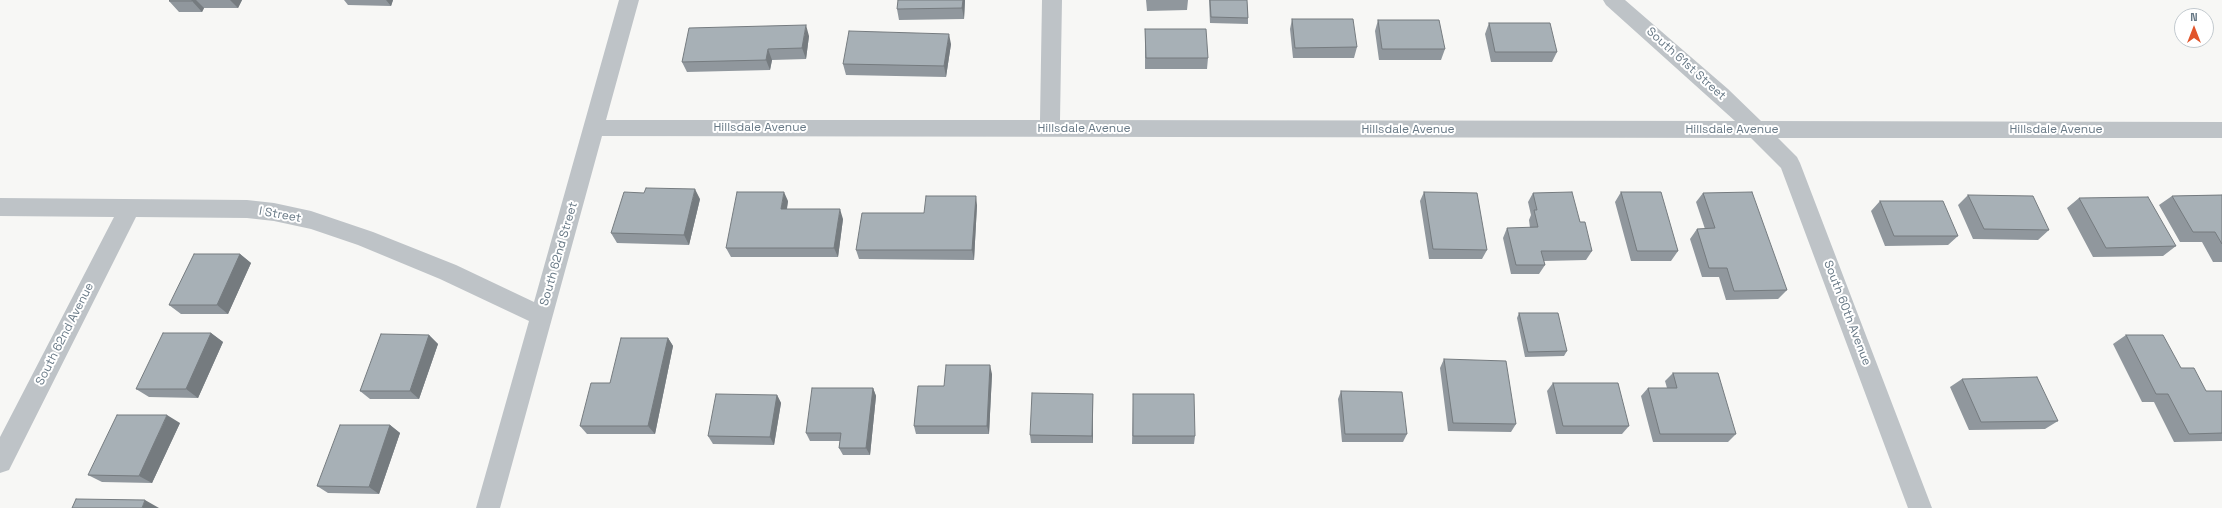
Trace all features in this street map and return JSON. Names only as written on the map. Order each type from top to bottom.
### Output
[{"type":"street","name":"South 62nd Street","points":[[488,508],[629,0]]},
{"type":"street","points":[[1050,129],[1052,0]]},
{"type":"street","name":"South 61st Street","points":[[1613,0],[1721,95],[1757,130]]},
{"type":"street","name":"Hillsdale Avenue","points":[[594,128],[2222,130]]},
{"type":"street","name":"South 60th Avenue","points":[[1757,130],[1790,163],[1920,508]]},
{"type":"street","name":"I Street","points":[[0,207],[247,209],[274,212],[311,220],[365,238],[448,272],[541,316]]},
{"type":"street","name":"South 62nd Avenue","points":[[0,462],[130,207]]},
{"type":"building","points":[[192,0],[192,1],[169,1]]},
{"type":"building","points":[[898,0],[963,0],[962,8],[897,9]]},
{"type":"building","points":[[1210,0],[1247,0],[1248,18],[1211,17]]},
{"type":"building","points":[[1292,19],[1353,19],[1357,47],[1295,48]]},
{"type":"building","points":[[1378,20],[1439,20],[1445,49],[1382,49]]},
{"type":"building","points":[[1489,23],[1550,23],[1557,52],[1495,52]]},
{"type":"building","points":[[806,25],[802,48],[768,49],[766,60],[682,62],[689,28]]},
{"type":"building","points":[[1145,29],[1206,29],[1208,58],[1146,58]]},
{"type":"building","points":[[849,31],[949,34],[944,66],[843,64]]},
{"type":"building","points":[[646,188],[695,189],[684,235],[611,233],[624,192],[644,193]]},
{"type":"building","points":[[737,192],[784,192],[781,209],[840,209],[834,248],[726,248]]},
{"type":"building","points":[[1424,192],[1477,193],[1487,250],[1433,249]]},
{"type":"building","points":[[1572,192],[1580,222],[1585,222],[1592,251],[1541,251],[1545,265],[1516,265],[1507,228],[1538,227],[1534,210],[1537,210],[1533,193]]},
{"type":"building","points":[[1621,192],[1661,192],[1678,251],[1637,251]]},
{"type":"building","points":[[1752,192],[1787,290],[1734,291],[1727,268],[1709,268],[1697,229],[1715,228],[1703,193]]},
{"type":"building","points":[[1968,195],[2033,196],[2049,230],[1984,229]]},
{"type":"building","points":[[2222,195],[2222,244],[2215,232],[2193,232],[2172,196]]},
{"type":"building","points":[[926,196],[976,196],[972,250],[856,250],[862,213],[924,213]]},
{"type":"building","points":[[2148,197],[2176,246],[2106,248],[2079,198]]},
{"type":"building","points":[[1880,201],[1943,201],[1958,236],[1894,236]]},
{"type":"building","points":[[194,254],[240,254],[217,305],[169,305]]},
{"type":"building","points":[[1519,313],[1558,313],[1567,351],[1528,352]]},
{"type":"building","points":[[163,333],[211,333],[186,389],[136,389]]},
{"type":"building","points":[[381,334],[429,335],[410,391],[360,391]]},
{"type":"building","points":[[2126,335],[2163,335],[2181,368],[2194,368],[2206,391],[2222,391],[2222,433],[2189,434],[2168,394],[2156,394]]},
{"type":"building","points":[[621,338],[668,338],[648,426],[580,426],[591,383],[610,383]]},
{"type":"building","points":[[1444,359],[1506,361],[1516,424],[1453,423]]},
{"type":"building","points":[[946,365],[990,365],[987,426],[914,426],[918,386],[944,386]]},
{"type":"building","points":[[1673,373],[1718,373],[1736,434],[1660,434],[1648,388],[1677,388]]},
{"type":"building","points":[[2037,377],[2058,421],[1981,422],[1962,379]]},
{"type":"building","points":[[1553,383],[1618,383],[1629,426],[1563,426]]},
{"type":"building","points":[[812,388],[873,388],[866,448],[839,448],[841,433],[806,433]]},
{"type":"building","points":[[1341,391],[1402,392],[1407,434],[1345,434]]},
{"type":"building","points":[[1032,393],[1093,394],[1092,436],[1030,435]]},
{"type":"building","points":[[716,394],[777,395],[770,437],[708,436]]},
{"type":"building","points":[[1133,394],[1194,394],[1195,436],[1133,436]]},
{"type":"building","points":[[117,415],[167,415],[139,476],[88,475]]},
{"type":"building","points":[[340,425],[390,425],[369,487],[317,486]]},
{"type":"building","points":[[76,499],[145,500],[142,508],[72,508]]}]
